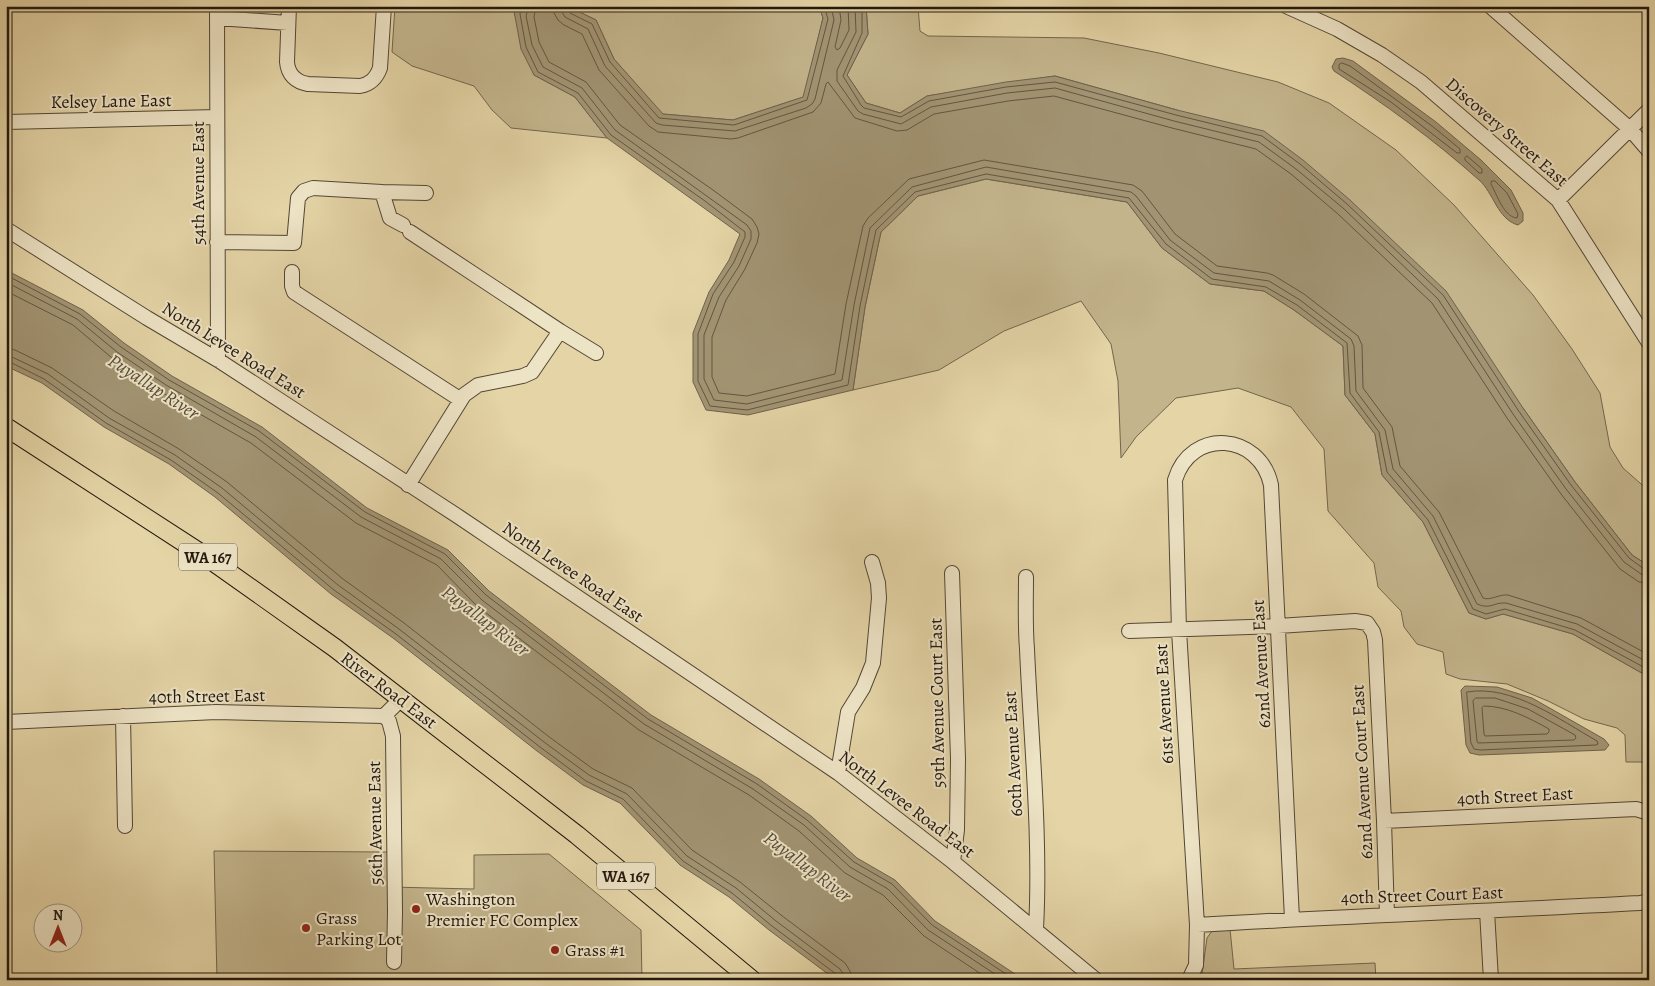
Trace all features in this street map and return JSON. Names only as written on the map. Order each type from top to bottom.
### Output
[{"type":"main road","name":"River Road East","points":[[6,427],[208,558],[287,613],[402,698],[577,835],[752,980]]},
{"type":"street","points":[[289,6],[287,68],[292,76],[301,83],[360,86],[366,85],[378,75],[382,61],[384,6]]},
{"type":"street","name":"Discovery Street East","points":[[1286,6],[1337,29],[1421,82],[1558,200],[1649,343]]},
{"type":"street","points":[[1490,6],[1630,129],[1649,151]]},
{"type":"street","points":[[217,12],[288,22]]},
{"type":"street","name":"54th Avenue East","points":[[217,12],[218,360]]},
{"type":"street","points":[[1558,200],[1649,110]]},
{"type":"street","name":"Kelsey Lane East","points":[[6,122],[217,117]]},
{"type":"street","points":[[293,258],[298,198],[304,191],[313,188],[426,193]]},
{"type":"street","points":[[382,192],[390,218],[596,353]]},
{"type":"street","name":"North Levee Road East","points":[[6,229],[147,318],[218,360],[838,773],[953,862],[1096,980]]},
{"type":"street","points":[[217,242],[294,243]]},
{"type":"street","points":[[292,272],[294,292],[461,400]]},
{"type":"street","points":[[408,485],[461,400],[471,389],[478,385],[523,376],[532,372],[560,331]]},
{"type":"street","name":"62nd Avenue East","points":[[1213,443],[1234,445],[1252,452],[1264,466],[1270,485],[1292,919]]},
{"type":"street","name":"61st Avenue East","points":[[1189,980],[1196,965],[1197,925],[1179,630],[1175,480],[1178,470],[1187,457],[1202,446],[1213,443]]},
{"type":"street","points":[[838,773],[848,712],[863,688],[873,663],[880,598],[872,562]]},
{"type":"street","name":"59th Avenue Court East","points":[[952,573],[958,759],[957,830],[953,862]]},
{"type":"street","name":"60th Avenue East","points":[[1026,576],[1026,647],[1036,820],[1038,897],[1036,929]]},
{"type":"street","name":"62nd Avenue Court East","points":[[1278,626],[1355,621],[1367,623],[1371,628],[1375,640],[1387,914]]},
{"type":"street","points":[[1129,632],[1278,626]]},
{"type":"street","points":[[384,716],[402,698]]},
{"type":"street","name":"40th Street East","points":[[6,722],[216,712],[384,716]]},
{"type":"street","points":[[123,716],[125,826]]},
{"type":"street","name":"56th Avenue East","points":[[384,716],[389,720],[393,736],[394,962]]},
{"type":"street","name":"40th Street East","points":[[1384,821],[1636,809],[1648,812]]},
{"type":"street","name":"40th Street Court East","points":[[1197,925],[1387,914],[1640,903],[1649,901]]},
{"type":"street","points":[[1487,911],[1490,980]]},
{"type":"shaded area","points":[[395,6],[520,6],[514,12],[534,75],[575,97],[607,138],[511,128],[492,110],[474,86],[412,66],[392,52]]},
{"type":"shaded area","points":[[567,6],[819,6],[823,18],[804,97],[733,120],[662,114],[614,59],[596,20]]},
{"type":"shaded area","points":[[866,6],[918,6],[920,31],[928,36],[1084,38],[1159,53],[1278,82],[1329,103],[1396,150],[1454,205],[1533,295],[1572,349],[1600,393],[1610,447],[1623,468],[1649,491],[1649,566],[1632,555],[1575,482],[1523,408],[1177,110],[1055,76],[927,96],[900,113],[866,103],[847,75],[868,34]]},
{"type":"shaded area","points":[[986,179],[1127,202],[1162,248],[1210,284],[1264,291],[1294,310],[1343,346],[1345,395],[1375,434],[1382,475],[1423,522],[1469,613],[1486,619],[1503,614],[1573,634],[1640,672],[1649,675],[1649,762],[1626,762],[1625,735],[1617,728],[1584,719],[1507,684],[1460,679],[1446,674],[1443,652],[1417,644],[1404,627],[1401,611],[1378,587],[1374,563],[1328,511],[1324,449],[1291,407],[1238,388],[1176,398],[1136,437],[1121,458],[1118,381],[1111,344],[1081,301],[1004,331],[939,370],[853,390],[865,307],[881,232],[918,196]]},
{"type":"shaded area","name":"Washington Premier FC Complex","points":[[214,851],[389,852],[389,887],[474,889],[474,855],[549,854],[641,930],[642,980],[217,980]]},
{"type":"shaded area","points":[[1230,929],[1234,969],[1375,963],[1376,980],[1198,980],[1202,974],[1207,938],[1212,931]]},
{"type":"water","points":[[520,6],[567,6],[596,20],[614,59],[663,114],[733,120],[803,97],[823,18],[819,6],[866,6],[868,34],[847,75],[866,103],[900,113],[927,96],[1006,82],[1055,76],[1177,110],[1264,131],[1303,160],[1350,200],[1446,291],[1523,408],[1575,482],[1632,555],[1649,566],[1649,675],[1640,672],[1573,634],[1503,614],[1486,619],[1469,613],[1423,522],[1382,475],[1375,434],[1345,395],[1343,346],[1294,310],[1264,291],[1210,284],[1162,248],[1127,202],[986,179],[918,196],[881,232],[865,307],[853,390],[748,415],[706,410],[693,382],[693,333],[709,292],[729,260],[740,234],[607,138],[575,97],[534,75],[521,49],[514,11]]},
{"type":"water","points":[[1343,58],[1353,61],[1436,122],[1481,160],[1511,190],[1523,213],[1523,221],[1518,225],[1511,222],[1500,212],[1484,185],[1462,165],[1409,123],[1334,71],[1332,67],[1336,59]]},
{"type":"water","name":"Puyallup River","points":[[6,270],[83,310],[124,343],[172,376],[262,427],[367,508],[448,550],[489,591],[651,715],[759,779],[811,816],[857,858],[895,880],[935,921],[1024,980],[836,980],[769,930],[729,897],[680,865],[620,803],[583,785],[537,751],[393,638],[331,594],[215,497],[169,464],[104,427],[42,383],[6,366]]},
{"type":"water","points":[[1465,686],[1497,687],[1532,698],[1604,739],[1609,745],[1605,750],[1479,755],[1470,753],[1466,745],[1461,690]]},
{"type":"place","name":"Washington Premier FC Complex","points":[[416,909]]},
{"type":"place","name":"Grass Parking Lot","points":[[306,928]]},
{"type":"place","name":"Grass #1","points":[[555,950]]}]
